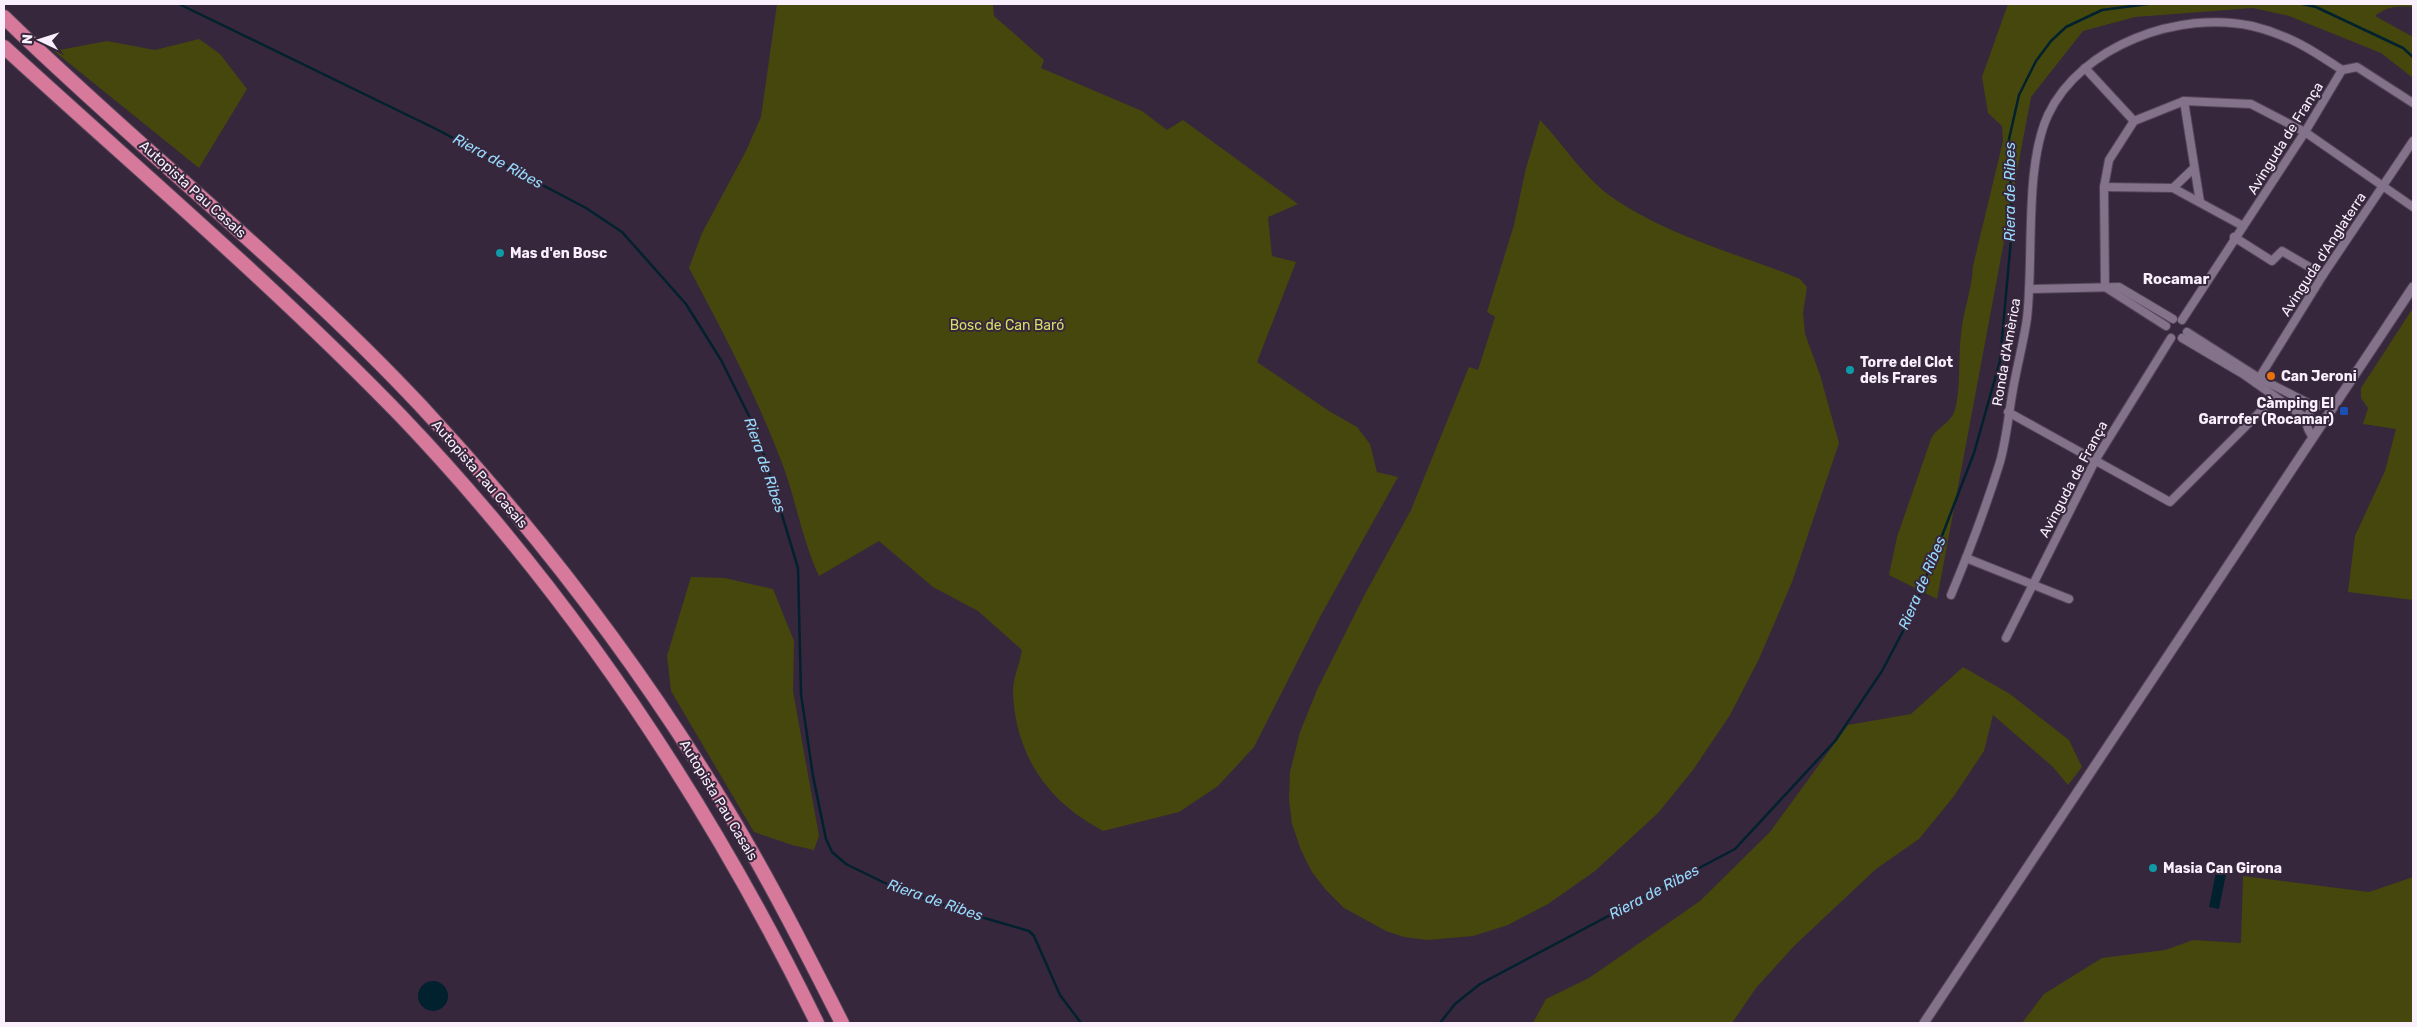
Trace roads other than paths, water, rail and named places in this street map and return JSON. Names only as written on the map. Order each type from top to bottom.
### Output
[{"type":"highway","name":"Autopista Pau Casals","points":[[5,18],[221,214],[372,356],[421,406],[546,550],[634,667],[714,790],[773,889],[842,1023]]},
{"type":"highway","name":"Autopista Pau Casals","points":[[4,47],[300,316],[402,417],[494,522],[565,611],[616,680],[664,751],[754,901],[817,1023]]},
{"type":"street","name":"Ronda d'Amèrica","points":[[1951,595],[2000,460],[2027,318],[2034,185],[2040,142],[2048,115],[2065,88],[2085,68],[2120,44],[2155,30],[2195,24],[2226,23],[2252,26],[2297,40],[2342,70]]},
{"type":"street","points":[[2342,70],[2357,67],[2413,103]]},
{"type":"street","points":[[2085,68],[2134,121]]},
{"type":"street","name":"Avinguda de França","points":[[2182,320],[2305,132],[2342,70]]},
{"type":"street","points":[[2184,101],[2200,202]]},
{"type":"street","points":[[2105,287],[2104,187],[2109,160],[2134,121],[2184,101],[2251,104],[2305,132],[2413,207]]},
{"type":"street","name":"Avinguda d'Anglaterra","points":[[2257,381],[2323,275],[2413,141]]},
{"type":"street","points":[[2173,188],[2194,168]]},
{"type":"street","points":[[2104,187],[2173,188],[2242,226]]},
{"type":"street","points":[[2234,238],[2272,261],[2282,251],[2323,275]]},
{"type":"street","points":[[2105,287],[2166,326]]},
{"type":"street","points":[[2029,289],[2119,287],[2173,319],[2182,320],[2187,327],[2184,335]]},
{"type":"street","points":[[1924,1023],[2413,287]]},
{"type":"street","points":[[2166,326],[2173,319]]},
{"type":"street","points":[[2166,326],[2166,331],[2171,338],[2184,335],[2257,381],[2314,406],[2335,403]]},
{"type":"street","name":"Avinguda de França","points":[[2006,638],[2096,459],[2171,338]]},
{"type":"street","points":[[2257,381],[2275,397],[2306,419]]},
{"type":"street","points":[[2008,412],[2096,459],[2170,502],[2275,397]]},
{"type":"street","points":[[2313,437],[2307,429],[2306,419],[2314,406]]},
{"type":"street","points":[[1966,558],[2069,599]]},
{"type":"water","points":[[2216,872],[2226,874],[2219,909],[2209,907]]},
{"type":"water","points":[[433,981],[443,986],[448,996],[443,1006],[433,1011],[423,1006],[418,996],[423,986]]},
{"type":"waterway","name":"Riera de Ribes","points":[[179,4],[436,129],[586,208],[622,232],[686,304],[721,360],[757,432],[798,568],[801,694],[813,776],[826,839],[832,852],[846,864],[893,887],[967,913],[1029,931],[1034,936],[1060,995],[1081,1023]]},
{"type":"waterway","name":"Riera de Ribes","points":[[1440,1023],[1455,1004],[1480,984],[1735,849],[1835,741],[1882,671],[1911,616],[1974,453],[2000,361],[2012,228],[2009,139],[2019,95],[2036,61],[2051,41],[2066,27],[2102,10],[2148,4]]},
{"type":"waterway","name":"Riera de Ribes","points":[[2302,4],[2316,7],[2403,48],[2413,57]]},
{"type":"place","name":"Mas d'en Bosc","points":[[500,253]]},
{"type":"place","name":"Torre del Clot dels Frares","points":[[1850,370]]},
{"type":"place","name":"Can Jeroni","points":[[2271,376]]},
{"type":"place","name":"Càmping El Garrofer (Rocamar)","points":[[2344,411]]},
{"type":"place","name":"Masia Can Girona","points":[[2153,868]]},
{"type":"district","name":"Rocamar","points":[[2176,279]]},
{"type":"park label","name":"Bosc de Can Baró","points":[[1007,325]]}]
